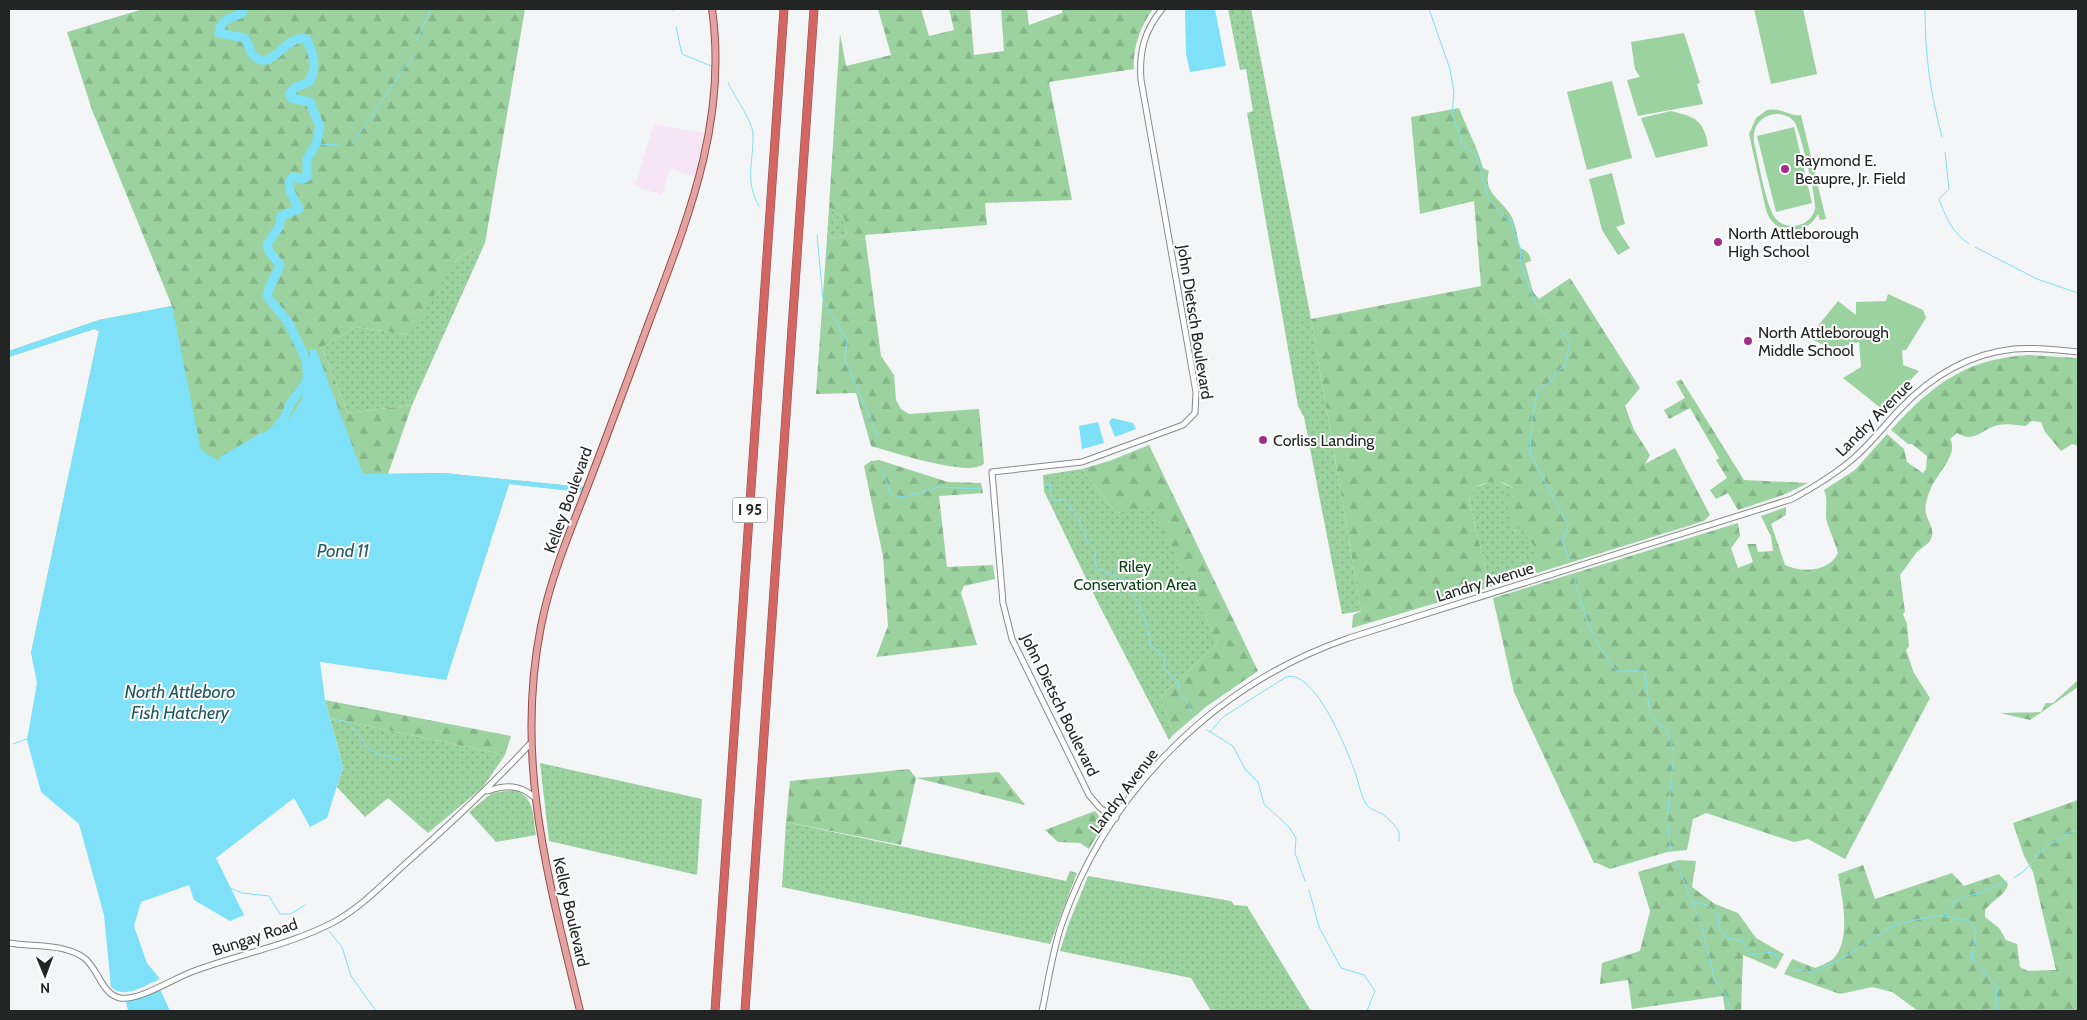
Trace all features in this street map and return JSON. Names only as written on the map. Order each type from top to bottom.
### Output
[{"type":"highway","name":"I 95","points":[[715,1011],[784,9]]},
{"type":"highway","name":"I 95","points":[[745,1011],[814,9]]},
{"type":"main road","name":"Kelley Boulevard","points":[[580,1011],[548,874],[535,798],[530,744],[534,666],[548,592],[676,249],[702,171],[715,95],[716,53],[712,9]]},
{"type":"street","name":"John Dietsch Boulevard","points":[[1116,818],[1100,808],[1089,795],[1012,639],[1003,603],[992,472],[1067,465],[1089,460],[1182,425],[1195,413],[1196,392],[1141,80],[1141,48],[1153,20],[1162,9]]},
{"type":"street","name":"Landry Avenue","points":[[1042,1011],[1053,952],[1077,884],[1116,818],[1144,779],[1191,730],[1234,695],[1301,657],[1364,633],[1782,503],[1820,484],[1854,458],[1913,396],[1947,371],[1984,356],[2012,350],[2042,349],[2078,352]]},
{"type":"street","name":"Bungay Road","points":[[9,943],[49,947],[74,953],[90,963],[107,990],[114,996],[125,998],[136,996],[184,975],[309,933],[338,920],[362,903],[486,791],[530,744]]},
{"type":"street","points":[[486,791],[501,787],[517,787],[535,798]]},
{"type":"shaded area","points":[[654,124],[704,133],[695,176],[670,169],[662,195],[635,186]]},
{"type":"green space","points":[[143,9],[525,9],[485,243],[457,259],[415,326],[406,334],[355,327],[322,348],[348,413],[412,405],[388,474],[443,473],[583,487],[581,492],[509,484],[446,680],[383,528],[297,708],[31,653],[99,331],[94,329],[9,357],[9,351],[99,320],[172,306],[92,110],[67,32]]},
{"type":"green space","points":[[878,9],[921,9],[929,36],[954,30],[949,9],[970,9],[974,55],[1004,51],[1001,9],[1027,9],[1029,25],[1062,13],[1062,9],[1153,9],[1138,38],[1134,53],[1134,69],[1049,82],[1072,200],[985,203],[987,225],[865,235],[881,356],[894,375],[896,400],[901,409],[909,414],[979,409],[984,463],[977,467],[949,466],[871,446],[856,393],[816,394],[827,238],[847,236],[844,218],[829,207],[840,34],[846,66],[891,55]]},
{"type":"green space","points":[[1228,9],[1251,9],[1311,319],[1361,611],[1342,614],[1304,417],[1298,406],[1247,113],[1253,111],[1246,69],[1240,70]]},
{"type":"green space","points":[[1754,9],[1803,9],[1817,74],[1771,84]]},
{"type":"green space","points":[[1684,33],[1700,83],[1697,84],[1703,104],[1638,116],[1627,80],[1640,77],[1635,69],[1631,42]]},
{"type":"green space","points":[[1612,81],[1632,158],[1587,170],[1567,92]]},
{"type":"green space","points":[[1459,108],[1483,168],[1489,171],[1488,185],[1490,190],[1510,214],[1520,248],[1530,256],[1531,261],[1525,263],[1533,292],[1539,299],[1570,278],[1640,388],[1625,406],[1634,430],[1650,455],[1645,464],[1675,448],[1710,515],[1704,521],[1537,573],[1534,564],[1534,547],[1521,527],[1513,532],[1506,497],[1513,488],[1499,482],[1485,483],[1475,488],[1469,499],[1490,587],[1352,628],[1353,615],[1361,611],[1311,319],[1481,286],[1474,201],[1420,214],[1411,117]]},
{"type":"green space","points":[[1772,109],[1793,115],[1801,115],[1826,219],[1820,220],[1818,214],[1806,227],[1790,230],[1783,229],[1770,219],[1766,210],[1749,134],[1756,118],[1767,110]],"holes":[[[1775,114],[1789,117],[1795,123],[1804,151],[1815,203],[1813,215],[1809,220],[1793,226],[1781,223],[1772,213],[1754,142],[1754,132],[1758,123],[1765,117]]]},
{"type":"green space","points":[[1671,111],[1686,115],[1697,121],[1704,130],[1708,146],[1656,158],[1641,118]]},
{"type":"green space","name":"Raymond E. Beaupre, Jr. Field","points":[[1794,127],[1812,203],[1776,212],[1757,136]]},
{"type":"green space","points":[[1612,173],[1625,224],[1616,227],[1630,248],[1618,255],[1602,230],[1589,179]]},
{"type":"green space","points":[[829,207],[844,218],[847,236],[827,238]]},
{"type":"green space","points":[[485,243],[412,405],[348,413],[322,348],[355,327],[406,334],[457,259]]},
{"type":"green space","points":[[1888,294],[1923,310],[1926,318],[1906,350],[1902,350],[1903,365],[1919,371],[1882,409],[1843,378],[1861,367],[1859,342],[1834,347],[1822,344],[1809,337],[1838,301],[1856,315],[1856,302],[1886,301]]},
{"type":"green space","points":[[2028,355],[2078,358],[2078,446],[2072,444],[2061,451],[2045,432],[2041,422],[2031,421],[2026,426],[1998,425],[1978,435],[1968,437],[1957,433],[1950,439],[1952,451],[1950,457],[1934,482],[1926,504],[1926,514],[1932,531],[1931,539],[1916,553],[1900,575],[1905,612],[1903,614],[1907,624],[1909,646],[1906,650],[1914,673],[1930,698],[1845,859],[1808,839],[1794,842],[1706,813],[1693,819],[1687,850],[1667,852],[1610,869],[1594,863],[1514,692],[1493,598],[1738,523],[1740,536],[1731,548],[1738,568],[1753,562],[1747,544],[1756,544],[1758,552],[1773,551],[1771,536],[1761,516],[1786,507],[1786,515],[1771,524],[1785,565],[1807,570],[1822,567],[1834,559],[1838,553],[1827,522],[1824,490],[1855,470],[1887,434],[1904,449],[1907,462],[1923,473],[1926,469],[1927,456],[1891,430],[1921,400],[1951,377],[1986,362]]},
{"type":"green space","points":[[1681,379],[1744,480],[1808,483],[1783,495],[1738,510],[1728,493],[1716,499],[1710,490],[1727,478],[1716,460],[1719,458],[1690,408],[1669,419],[1664,410],[1685,398],[1676,382]]},
{"type":"green space","points":[[1149,445],[1258,671],[1207,706],[1173,735],[1161,696],[1218,643],[1152,507],[1116,513],[1082,469],[1112,460]]},
{"type":"green space","points":[[879,460],[948,482],[981,483],[983,493],[939,496],[947,567],[993,565],[995,579],[964,586],[961,593],[977,645],[876,657],[888,626],[883,556],[864,466],[871,461]]},
{"type":"green space","name":"Riley Conservation Area","points":[[1082,469],[1116,513],[1152,506],[1218,643],[1161,696],[1173,735],[1169,740],[1097,601],[1044,491],[1043,475]]},
{"type":"green space","points":[[1497,481],[1514,488],[1514,532],[1521,526],[1534,547],[1534,564],[1537,573],[1490,587],[1469,499],[1475,488]]},
{"type":"green space","points":[[2078,680],[2078,687],[2030,720],[2000,713],[2041,712],[2046,703],[2053,703]]},
{"type":"green space","points":[[325,700],[511,736],[505,755],[330,718]]},
{"type":"green space","points":[[330,718],[505,755],[483,787],[428,833],[388,798],[365,817],[337,787],[343,767]]},
{"type":"green space","points":[[540,763],[702,799],[697,875],[549,841]]},
{"type":"green space","points":[[909,769],[916,778],[901,845],[786,822],[790,781]]},
{"type":"green space","points":[[999,772],[1025,805],[916,778]]},
{"type":"green space","points":[[514,790],[526,797],[532,808],[536,835],[496,842],[469,812],[492,793]]},
{"type":"green space","points":[[2078,800],[2078,1011],[1918,1011],[1892,992],[1872,987],[1840,994],[1784,974],[1792,959],[1815,968],[1833,959],[1839,951],[1844,930],[1844,918],[1838,874],[1863,865],[1875,899],[1952,873],[1964,886],[1999,874],[2008,884],[2004,892],[1985,910],[1985,917],[1999,928],[2006,940],[2017,944],[2020,967],[2028,971],[2056,970],[2033,872],[2024,856],[2013,823]]},
{"type":"green space","points":[[1095,811],[1099,816],[1101,825],[1089,849],[1080,843],[1058,842],[1045,830]]},
{"type":"green space","points":[[786,822],[1066,881],[1070,871],[1077,873],[1050,944],[782,887]]},
{"type":"green space","points":[[1679,860],[1696,861],[1692,887],[1715,904],[1738,913],[1756,938],[1784,954],[1776,969],[1743,955],[1741,1011],[1725,1011],[1723,996],[1632,1009],[1628,980],[1600,984],[1602,963],[1640,951],[1650,911],[1638,872]]},
{"type":"green space","points":[[1088,876],[1231,901],[1234,905],[1247,906],[1311,1011],[1211,1011],[1191,978],[1060,951]]},
{"type":"water","points":[[1185,9],[1215,9],[1226,66],[1190,72],[1186,54]]},
{"type":"water","name":"North Attleboro Fish Hatchery","points":[[172,306],[201,450],[224,464],[262,434],[277,424],[289,420],[302,399],[309,367],[310,349],[316,349],[363,474],[443,473],[583,487],[581,492],[509,484],[446,680],[320,662],[325,700],[343,767],[327,818],[310,827],[294,798],[216,858],[244,915],[230,921],[194,900],[189,885],[141,902],[134,926],[147,963],[160,979],[142,988],[122,992],[116,991],[111,987],[104,915],[79,824],[41,792],[27,740],[37,683],[31,653],[99,331],[94,329],[9,357],[9,351],[99,320]]},
{"type":"water","points":[[1112,418],[1133,423],[1136,429],[1115,437],[1109,422]]},
{"type":"water","points":[[1098,422],[1104,443],[1082,449],[1079,426]]},
{"type":"water","points":[[160,989],[170,1011],[128,1011],[126,1002]]},
{"type":"waterway","points":[[244,9],[242,13],[224,22],[219,33],[245,38],[254,56],[261,60],[273,57],[298,39],[306,39],[314,60],[313,71],[309,82],[296,87],[289,94],[291,98],[310,102],[320,127],[316,144],[307,159],[307,177],[303,179],[293,177],[289,182],[290,191],[299,209],[281,216],[279,227],[267,244],[269,251],[280,265],[267,296],[288,322],[305,357],[307,368],[307,381],[290,404],[285,417],[274,431]]},
{"type":"waterway","points":[[416,41],[431,9]]},
{"type":"waterway","points":[[1429,9],[1450,69],[1454,92],[1452,114],[1462,146],[1475,153],[1489,200],[1511,223],[1520,247],[1521,266],[1536,305],[1570,342],[1565,366],[1556,372],[1551,382],[1538,389],[1532,419],[1530,453],[1568,525],[1562,541],[1569,559]]},
{"type":"waterway","points":[[1925,9],[1929,73],[1942,137]]},
{"type":"waterway","points":[[676,27],[682,54],[711,66]]},
{"type":"waterway","points":[[352,144],[414,54]]},
{"type":"waterway","points":[[728,83],[752,128],[751,179],[754,197],[759,206]]},
{"type":"waterway","points":[[316,144],[340,145]]},
{"type":"waterway","points":[[1945,152],[1949,189],[1939,199],[1954,230],[1969,244]]},
{"type":"waterway","points":[[817,235],[823,299],[847,341],[845,360],[879,438]]},
{"type":"waterway","points":[[1975,247],[2037,279],[2078,293]]},
{"type":"waterway","points":[[302,388],[306,390]]},
{"type":"waterway","points":[[232,469],[224,465],[224,460],[263,437]]},
{"type":"waterway","points":[[882,470],[891,495],[904,497],[939,487],[982,489]]},
{"type":"waterway","points":[[1045,485],[1050,484],[1053,501],[1063,499],[1079,519],[1087,541],[1096,552],[1094,559],[1097,568],[1128,582],[1146,621],[1151,646],[1164,655],[1164,669],[1178,681],[1180,696],[1187,700],[1192,713]]},
{"type":"waterway","points":[[1574,577],[1585,615],[1601,649],[1617,671],[1645,671],[1650,716],[1666,729],[1674,752],[1667,821],[1671,850]]},
{"type":"waterway","points":[[1210,732],[1223,717],[1286,677],[1297,678],[1308,686],[1329,715],[1346,750],[1367,806],[1384,815],[1392,823],[1399,833],[1399,841]]},
{"type":"waterway","points":[[331,719],[348,722],[369,749],[380,755],[401,759]]},
{"type":"waterway","points":[[1207,730],[1233,746],[1245,769],[1258,782],[1264,804],[1289,827],[1296,838],[1295,853],[1305,881]]},
{"type":"waterway","points":[[13,744],[29,738]]},
{"type":"waterway","points":[[2014,878],[2024,871],[2048,844],[2058,841],[2069,832],[2078,831]]},
{"type":"waterway","points":[[1676,862],[1701,924],[1715,981],[1725,993],[1731,1011]]},
{"type":"waterway","points":[[1944,915],[1955,902],[1965,896],[1978,894],[2007,881]]},
{"type":"waterway","points":[[230,888],[242,893],[269,896],[280,914],[291,914],[305,905]]},
{"type":"waterway","points":[[1309,890],[1319,927],[1341,968],[1364,975],[1375,991],[1367,1011]]},
{"type":"waterway","points":[[1693,902],[1707,905],[1718,914],[1719,927],[1727,938],[1742,941],[1750,955],[1772,952],[1779,959]]},
{"type":"waterway","points":[[1792,967],[1796,971],[1805,969],[1811,973],[1848,955],[1894,925],[1937,915],[1970,921],[1976,932],[1972,958],[1997,987],[1996,1003],[2000,1011]]},
{"type":"waterway","points":[[329,931],[342,947],[351,976],[376,1011]]},
{"type":"place","name":"Raymond E. Beaupre, Jr. Field","points":[[1785,169]]},
{"type":"place","name":"North Attleborough High School","points":[[1718,242]]},
{"type":"place","name":"North Attleborough Middle School","points":[[1748,341]]},
{"type":"place","name":"Corliss Landing","points":[[1263,440]]},
{"type":"water label","name":"Pond 11","points":[[343,551]]}]
